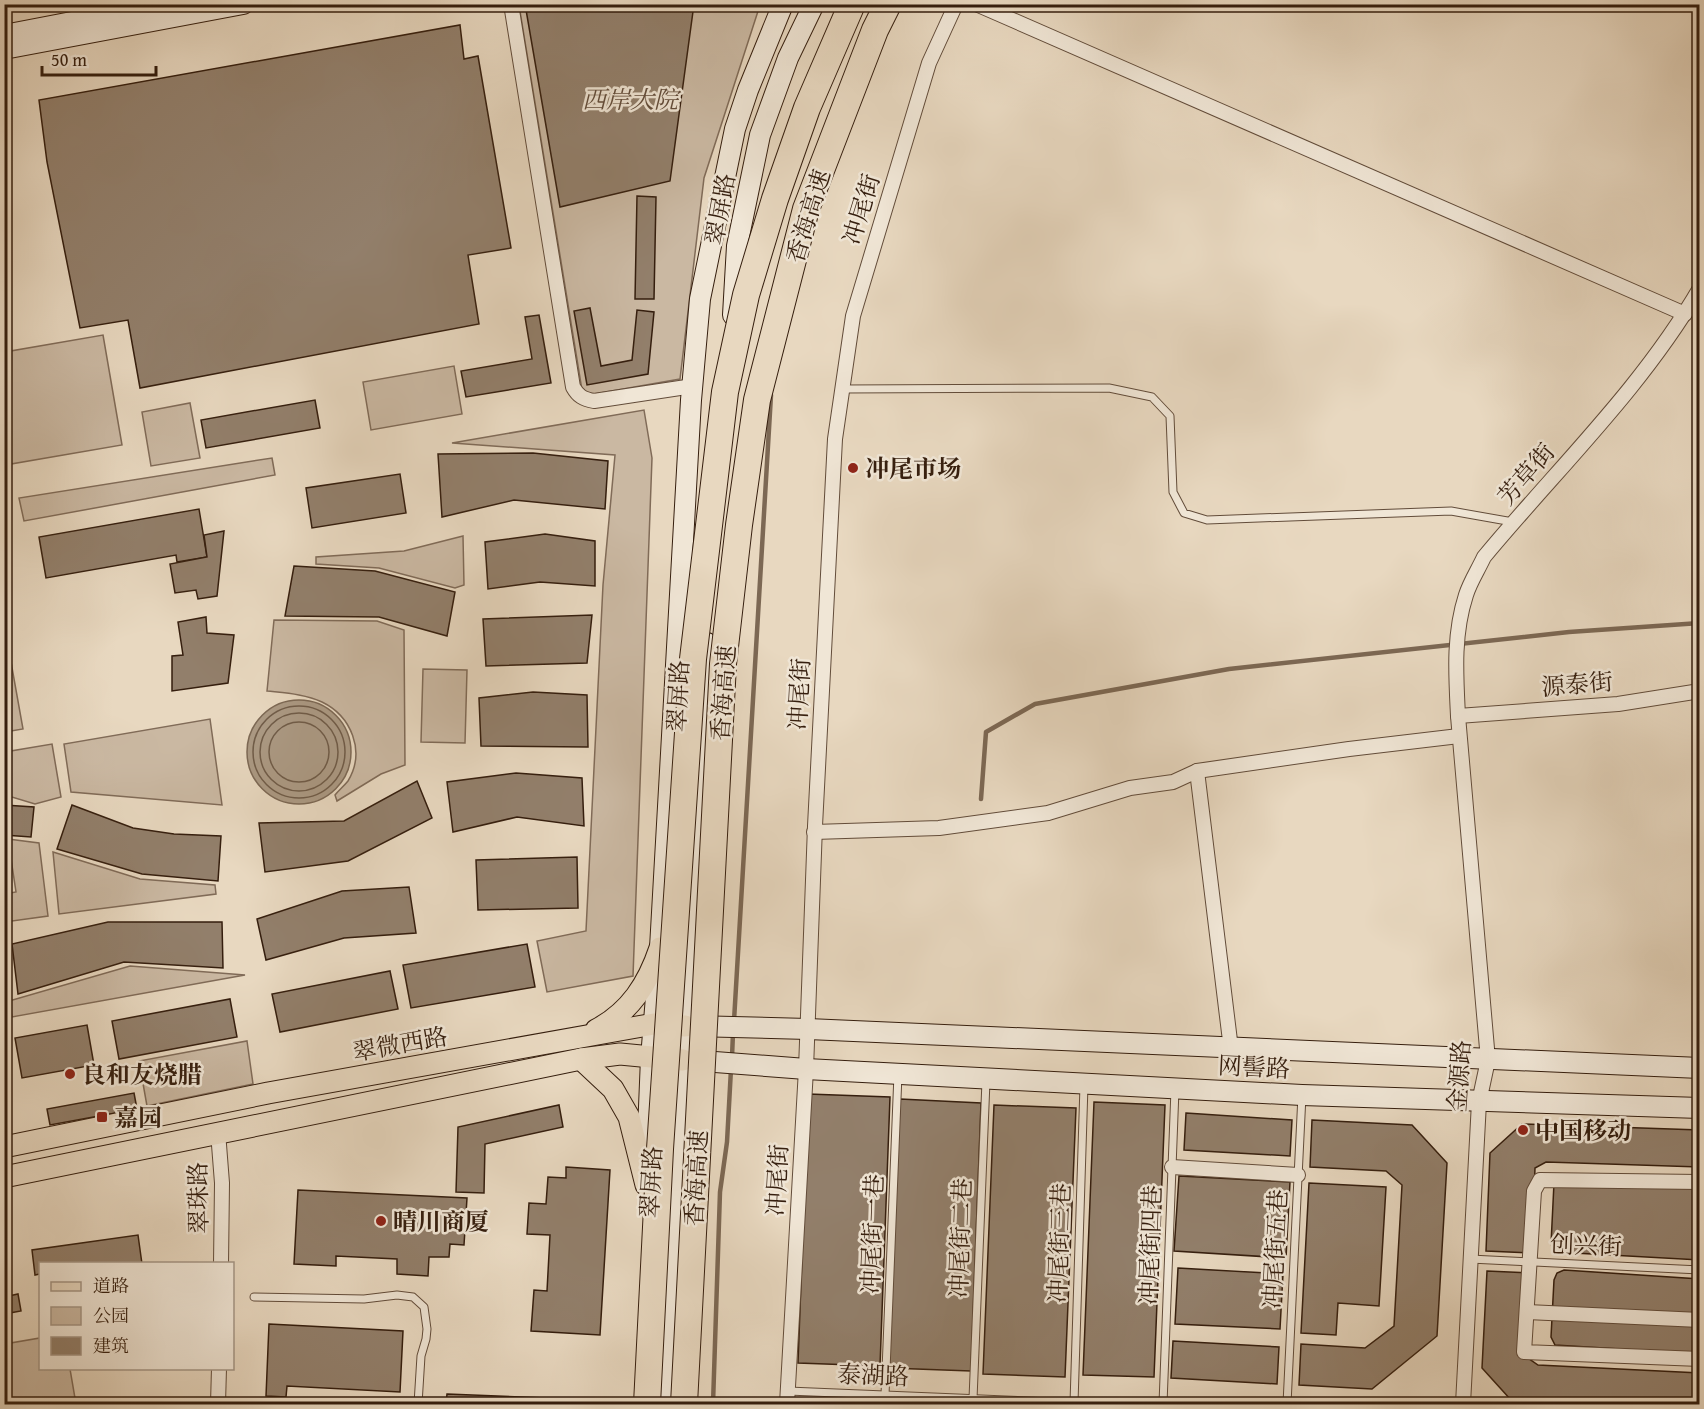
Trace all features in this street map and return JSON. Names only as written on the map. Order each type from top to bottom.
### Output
[{"type":"highway","name":"香海高速","points":[[647,1404],[660,1149],[693,659],[725,392],[746,295],[775,199],[807,108],[852,4]]},
{"type":"highway","name":"香海高速","points":[[684,1404],[723,664],[739,525],[757,400],[806,209],[875,30],[888,4]]},
{"type":"main road","points":[[4,34],[165,4]]},
{"type":"main road","points":[[4,49],[243,4]]},
{"type":"main road","name":"翠屏路","points":[[665,1404],[706,658],[728,418],[737,246],[760,135],[788,58],[814,4]]},
{"type":"main road","name":"翠屏路","points":[[636,1404],[651,1058],[660,948],[700,299],[735,129],[781,6]]},
{"type":"main road","points":[[735,129],[760,135]]},
{"type":"main road","points":[[576,1038],[605,1025],[630,1006],[645,984],[660,948]]},
{"type":"main road","name":"翠微西路","points":[[4,1147],[268,1093],[654,1024],[1700,1068]]},
{"type":"main road","name":"翠微西路","points":[[4,1177],[581,1059],[620,1054],[806,1069]]},
{"type":"main road","points":[[581,1059],[613,1089],[629,1117],[646,1185]]},
{"type":"main road","name":"网髻路","points":[[806,1069],[1302,1095],[1700,1108]]},
{"type":"street","points":[[511,4],[573,387],[577,394],[594,401],[693,386]]},
{"type":"street","name":"冲尾街","points":[[787,1398],[806,1069],[814,832],[835,439],[841,389],[853,316],[929,63],[956,4]]},
{"type":"street","points":[[976,4],[1685,314]]},
{"type":"street","name":"芳草街","points":[[1458,716],[1456,634],[1466,593],[1484,557],[1648,368],[1700,288]]},
{"type":"street","name":"源泰街","points":[[1458,716],[1618,704],[1700,691]]},
{"type":"street","name":"金源路","points":[[1458,716],[1488,1060],[1479,1102],[1463,1404]]},
{"type":"street","points":[[814,832],[939,828],[1048,813],[1130,788],[1173,782],[1197,771],[1459,736]]},
{"type":"street","points":[[1197,771],[1231,1048]]},
{"type":"street","name":"翠珠路","points":[[218,1132],[222,1183],[220,1262]]},
{"type":"street","points":[[1172,1167],[1298,1175]]},
{"type":"street","points":[[1700,1182],[1540,1180],[1534,1191],[1524,1352],[1700,1359]]},
{"type":"street","points":[[1527,1312],[1700,1320]]},
{"type":"street","points":[[218,1404],[219,1370]]},
{"type":"lane","points":[[841,389],[1109,388],[1152,397],[1170,416],[1173,492],[1184,513],[1207,520],[1451,511],[1513,522]]},
{"type":"lane","name":"冲尾街一巷","points":[[885,1395],[898,1074]]},
{"type":"lane","name":"冲尾街二巷","points":[[973,1399],[987,1078]]},
{"type":"lane","name":"冲尾街三巷","points":[[1074,1403],[1084,1083]]},
{"type":"lane","name":"冲尾街四巷","points":[[1163,1404],[1175,1088]]},
{"type":"lane","name":"冲尾街五巷","points":[[1287,1404],[1302,1095]]},
{"type":"lane","name":"创兴街","points":[[1470,1259],[1700,1270]]},
{"type":"lane","points":[[254,1297],[364,1299],[397,1295],[413,1297],[424,1307],[427,1329],[421,1356],[418,1404]]},
{"type":"lane","name":"泰湖路","points":[[787,1398],[885,1395],[1100,1404]]},
{"type":"green space","name":"西岸大院","points":[[519,5],[760,5],[704,178],[680,379],[583,396]]},
{"type":"green space","points":[[103,335],[122,445],[5,465],[5,352]]},
{"type":"green space","points":[[454,366],[462,414],[371,430],[363,382]]},
{"type":"green space","points":[[190,403],[200,458],[151,466],[142,412]]},
{"type":"green space","points":[[644,410],[652,458],[633,976],[547,992],[537,941],[586,931],[603,585],[615,455],[452,443]]},
{"type":"green space","points":[[272,458],[275,475],[24,521],[19,498]]},
{"type":"green space","points":[[463,536],[464,585],[455,588],[379,568],[316,564],[316,557],[404,551]]},
{"type":"green space","points":[[274,620],[377,621],[404,630],[405,765],[381,774],[337,801],[335,795],[348,781],[356,758],[353,736],[341,716],[322,702],[288,693],[267,691]]},
{"type":"green space","points":[[4,623],[23,729],[5,732],[4,732]]},
{"type":"green space","points":[[423,669],[467,670],[465,743],[421,742]]},
{"type":"green space","points":[[210,719],[222,805],[71,792],[64,744]]},
{"type":"green space","points":[[52,744],[61,797],[35,804],[5,795],[5,752]]},
{"type":"green space","points":[[8,839],[39,843],[48,916],[5,922],[5,894],[16,892]]},
{"type":"green space","points":[[53,852],[140,879],[215,885],[216,894],[59,914]]},
{"type":"green space","points":[[130,966],[245,975],[12,1017],[9,1001]]},
{"type":"green space","points":[[247,1041],[253,1084],[147,1106],[139,1061]]},
{"type":"green space","points":[[39,1338],[39,1370],[70,1370],[76,1404],[5,1404],[5,1344]]},
{"type":"water","points":[[299,700],[319,704],[336,715],[347,732],[351,752],[347,772],[336,789],[319,800],[299,804],[279,800],[262,789],[251,772],[247,752],[251,732],[262,715],[279,704]]},
{"type":"building","points":[[525,4],[694,4],[670,181],[560,207]]},
{"type":"building","points":[[460,25],[464,59],[478,56],[511,248],[468,255],[479,324],[140,388],[128,320],[80,328],[47,162],[39,100]]},
{"type":"building","points":[[637,196],[656,197],[654,299],[635,299]]},
{"type":"building","points":[[590,308],[601,366],[632,360],[637,310],[654,312],[648,374],[587,385],[574,311]]},
{"type":"building","points":[[539,315],[551,383],[466,397],[461,371],[532,359],[525,317]]},
{"type":"building","points":[[315,400],[320,428],[206,448],[201,420]]},
{"type":"building","points":[[533,453],[608,461],[605,509],[514,500],[442,517],[438,454]]},
{"type":"building","points":[[400,474],[406,513],[312,528],[306,488]]},
{"type":"building","points":[[199,509],[207,557],[177,562],[176,555],[46,578],[39,537]]},
{"type":"building","points":[[224,531],[217,596],[198,599],[196,590],[175,593],[170,564],[207,557],[204,535]]},
{"type":"building","points":[[545,534],[595,541],[595,586],[540,582],[488,589],[485,542]]},
{"type":"building","points":[[294,566],[375,571],[455,592],[447,636],[379,617],[285,616]]},
{"type":"building","points":[[592,615],[587,663],[486,666],[483,619]]},
{"type":"building","points":[[206,617],[207,633],[234,635],[228,683],[172,691],[172,656],[183,655],[178,622]]},
{"type":"building","points":[[533,692],[587,695],[588,747],[481,746],[479,698]]},
{"type":"building","points":[[516,773],[582,778],[584,826],[517,817],[453,832],[447,782]]},
{"type":"building","points":[[417,781],[432,818],[348,861],[265,872],[259,823],[344,821]]},
{"type":"building","points":[[4,805],[34,807],[31,837],[4,835]]},
{"type":"building","points":[[72,805],[133,828],[174,834],[221,836],[218,881],[142,874],[57,849]]},
{"type":"building","points":[[577,857],[578,908],[478,910],[476,860]]},
{"type":"building","points":[[409,887],[416,933],[344,938],[266,960],[257,919],[342,891]]},
{"type":"building","points":[[108,922],[222,922],[223,968],[124,962],[18,994],[12,944]]},
{"type":"building","points":[[527,944],[535,987],[411,1008],[403,965]]},
{"type":"building","points":[[390,971],[398,1009],[280,1032],[272,994]]},
{"type":"building","points":[[230,999],[237,1037],[119,1059],[112,1021]]},
{"type":"building","points":[[87,1025],[94,1065],[22,1078],[15,1038]]},
{"type":"building","points":[[134,1093],[137,1109],[50,1125],[47,1109]]},
{"type":"building","points":[[808,1094],[890,1097],[880,1366],[798,1363]]},
{"type":"building","points":[[900,1099],[981,1103],[971,1371],[889,1368]]},
{"type":"building","points":[[1094,1102],[1165,1105],[1154,1377],[1083,1375]]},
{"type":"building","points":[[559,1105],[563,1127],[485,1144],[484,1193],[456,1192],[458,1127]]},
{"type":"building","points":[[994,1105],[1076,1108],[1065,1377],[983,1374]]},
{"type":"building","points":[[1186,1113],[1292,1120],[1290,1156],[1184,1150]]},
{"type":"building","points":[[1312,1120],[1412,1125],[1447,1163],[1437,1336],[1372,1389],[1299,1385],[1301,1344],[1365,1348],[1394,1326],[1402,1185],[1386,1171],[1310,1167]]},
{"type":"building","points":[[1522,1124],[1700,1130],[1700,1167],[1546,1162],[1535,1168],[1532,1253],[1486,1251],[1490,1153]]},
{"type":"building","points":[[566,1167],[610,1170],[600,1335],[531,1331],[534,1290],[547,1291],[550,1235],[527,1234],[529,1203],[546,1204],[548,1177],[566,1178]]},
{"type":"building","points":[[1179,1176],[1290,1182],[1286,1258],[1174,1251]]},
{"type":"building","points":[[1309,1183],[1386,1187],[1379,1306],[1338,1303],[1336,1335],[1301,1333]]},
{"type":"building","points":[[1554,1183],[1700,1184],[1700,1260],[1556,1252],[1551,1244]]},
{"type":"building","name":"晴川商厦","points":[[298,1190],[467,1198],[464,1245],[450,1244],[449,1257],[429,1257],[428,1276],[397,1274],[397,1259],[336,1256],[336,1266],[294,1264]]},
{"type":"building","points":[[138,1235],[142,1262],[39,1262],[39,1274],[35,1275],[32,1250]]},
{"type":"building","points":[[1178,1268],[1283,1274],[1280,1329],[1175,1324]]},
{"type":"building","points":[[1564,1270],[1700,1279],[1700,1354],[1555,1345],[1551,1337],[1554,1280],[1557,1273]]},
{"type":"building","points":[[1487,1271],[1532,1273],[1528,1358],[1538,1365],[1700,1373],[1700,1404],[1593,1404],[1511,1400],[1482,1368]]},
{"type":"building","points":[[18,1294],[21,1311],[4,1314],[4,1297]]},
{"type":"building","points":[[269,1324],[403,1331],[400,1392],[287,1386],[286,1397],[266,1396]]},
{"type":"building","points":[[1173,1341],[1279,1347],[1277,1384],[1171,1378]]},
{"type":"building","points":[[447,1394],[596,1400],[595,1404],[446,1404]]},
{"type":"waterway","points":[[734,1021],[771,395]]},
{"type":"waterway","points":[[981,799],[986,732],[1035,704],[1229,669],[1569,632],[1700,623]]},
{"type":"waterway","points":[[732,1057],[733,1033]]},
{"type":"waterway","points":[[713,1404],[720,1192],[727,1142],[731,1069]]},
{"type":"place","name":"冲尾市场","points":[[853,468]]},
{"type":"place","name":"良和友烧腊","points":[[70,1074]]},
{"type":"place","name":"嘉园","points":[[102,1117]]},
{"type":"place","name":"中国移动","points":[[1523,1130]]},
{"type":"place","name":"晴川商厦","points":[[381,1221]]}]
